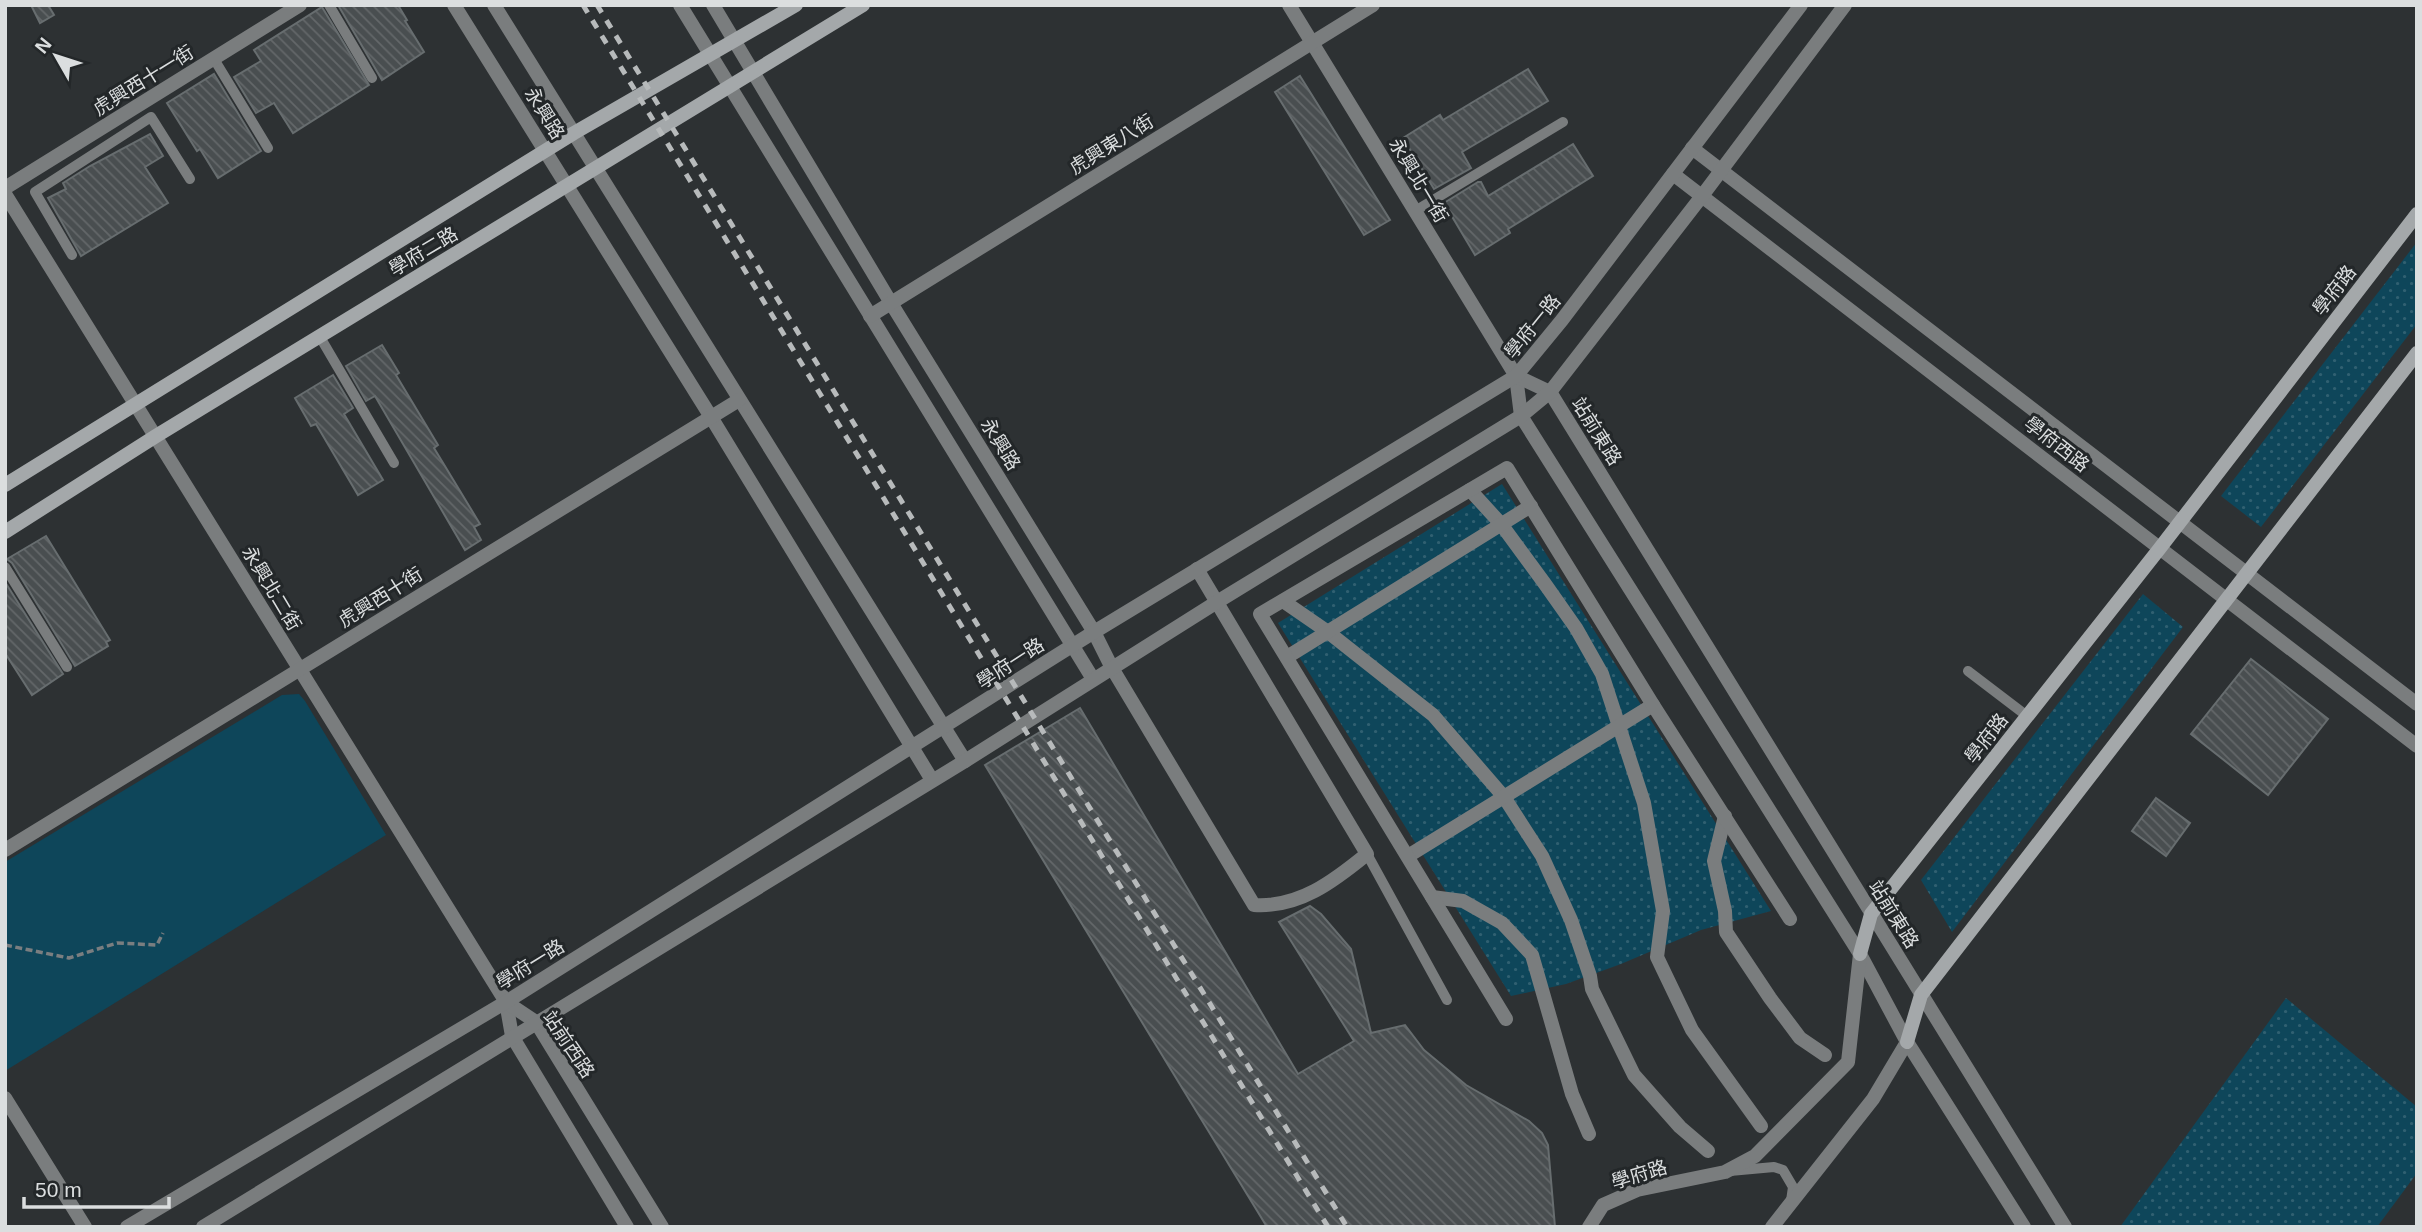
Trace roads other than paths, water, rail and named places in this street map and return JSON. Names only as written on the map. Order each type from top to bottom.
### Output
[{"type":"street","name":"虎興西十一街","points":[[5,188],[300,5]]},
{"type":"street","name":"永興路","points":[[454,5],[711,417],[932,780]]},
{"type":"street","name":"永興路","points":[[494,5],[965,761]]},
{"type":"street","points":[[680,5],[1093,679]]},
{"type":"street","name":"永興路","points":[[713,5],[891,303],[1094,632],[1112,668],[1254,905],[1274,906],[1306,895],[1338,878],[1367,853]]},
{"type":"street","name":"學府二路","points":[[5,485],[574,133],[796,5]]},
{"type":"street","name":"學府二路","points":[[5,532],[156,436],[863,5]]},
{"type":"street","name":"永興北一街","points":[[1289,5],[1516,376]]},
{"type":"street","name":"虎興東八街","points":[[870,316],[1373,5]]},
{"type":"street","name":"學府一路","points":[[127,1227],[506,1002],[1094,632],[1516,376],[1562,320],[1801,5]]},
{"type":"street","points":[[203,1227],[965,761],[1217,602],[1521,416],[1550,392],[1845,5]]},
{"type":"street","name":"學府西路","points":[[1692,148],[2417,704]]},
{"type":"street","name":"學府西路","points":[[1673,174],[2417,746]]},
{"type":"street","name":"永興北二街","points":[[5,194],[506,1002]]},
{"type":"street","name":"學府路","points":[[1589,1227],[1603,1205],[1637,1190],[1725,1172],[1755,1156],[1848,1062],[1860,954],[1871,914],[2160,548],[2417,214]]},
{"type":"street","points":[[1772,1227],[1873,1099],[1907,1042],[1921,995],[2417,353]]},
{"type":"street","points":[[1516,376],[1521,416],[1860,954],[1907,1042],[2024,1227]]},
{"type":"street","name":"站前東路","points":[[1516,376],[1550,392],[2065,1227]]},
{"type":"street","name":"虎興西十街","points":[[5,850],[740,400]]},
{"type":"street","points":[[1506,1019],[1260,614],[1507,468],[1653,705],[1790,919]]},
{"type":"street","points":[[1470,490],[1502,524],[1576,628],[1602,674],[1644,803],[1662,911],[1657,957],[1692,1030],[1761,1126]]},
{"type":"street","points":[[1287,657],[1531,506]]},
{"type":"street","points":[[1198,569],[1367,853]]},
{"type":"street","points":[[1283,601],[1328,632],[1433,715],[1504,797],[1542,856],[1571,920],[1590,975],[1592,989],[1634,1075],[1680,1127],[1708,1151]]},
{"type":"street","points":[[1408,856],[1653,705]]},
{"type":"street","points":[[1725,816],[1714,861],[1726,911],[1726,932],[1800,1038],[1825,1055]]},
{"type":"street","points":[[1432,897],[1463,901],[1502,923],[1532,955],[1572,1094],[1589,1134]]},
{"type":"street","points":[[506,1002],[512,1036],[627,1227]]},
{"type":"street","name":"站前西路","points":[[506,1002],[536,1022],[662,1227]]},
{"type":"street","points":[[5,1098],[85,1227]]},
{"type":"lane","points":[[329,5],[372,78]]},
{"type":"lane","points":[[214,59],[268,148]]},
{"type":"lane","points":[[72,255],[36,192],[151,117],[190,179]]},
{"type":"lane","points":[[1415,211],[1563,122]]},
{"type":"lane","points":[[84,139],[93,155]]},
{"type":"lane","points":[[320,337],[394,463]]},
{"type":"lane","points":[[5,567],[67,667]]},
{"type":"lane","points":[[1968,671],[2027,716]]},
{"type":"lane","points":[[1367,853],[1447,1000]]},
{"type":"lane","points":[[1725,1172],[1774,1167],[1783,1170],[1793,1187],[1791,1201]]},
{"type":"railway","points":[[583,5],[1328,1227]]},
{"type":"railway","points":[[597,5],[1347,1227]]}]
